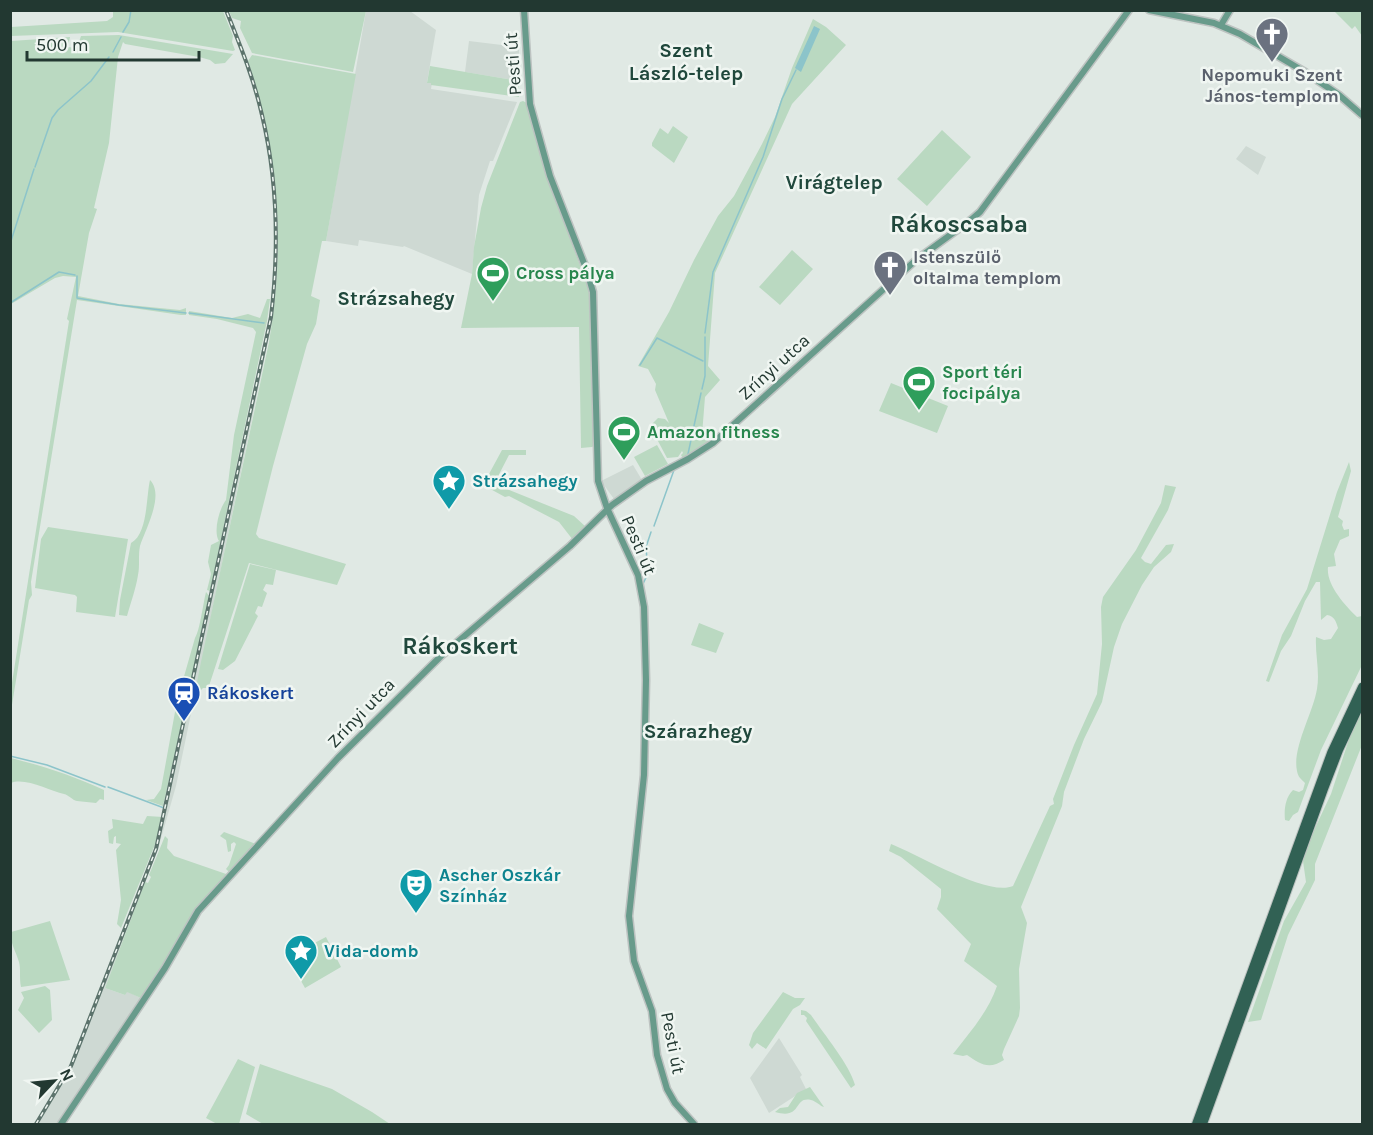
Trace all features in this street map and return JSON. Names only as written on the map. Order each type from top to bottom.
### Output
[{"type":"highway","points":[[1196,1125],[1327,763],[1362,687]]},
{"type":"highway","points":[[1203,1125],[1327,780],[1362,701]]},
{"type":"main road","name":"Pesti út","points":[[524,10],[530,104],[550,176],[593,292],[597,476],[607,508],[640,581],[645,633],[646,683],[644,775],[630,912],[633,956],[638,978],[652,1011],[657,1055],[667,1089],[675,1103],[694,1125]]},
{"type":"main road","name":"Zrínyi utca","points":[[61,1125],[165,968],[198,911],[334,763],[417,678],[570,546],[607,508],[641,484],[713,443],[916,260],[980,212],[1129,10]]},
{"type":"main road","points":[[1149,10],[1221,25],[1246,37],[1300,68],[1339,95],[1362,115]]},
{"type":"main road","points":[[1221,25],[1230,10]]},
{"type":"shaded area","points":[[224,11],[228,11],[258,91],[274,168],[279,217],[279,258],[273,318],[176,786],[158,849],[105,988],[125,995],[126,991],[141,998],[60,1124],[34,1124],[69,1066],[155,848],[270,317],[275,258],[275,217],[271,168],[255,92]]},
{"type":"shaded area","points":[[366,11],[410,11],[436,30],[427,82],[432,83],[431,89],[517,102],[493,161],[490,161],[479,195],[472,274],[404,246],[359,240],[358,246],[326,241]]},
{"type":"shaded area","points":[[469,41],[519,47],[519,81],[465,72]]},
{"type":"shaded area","points":[[1246,146],[1266,157],[1258,175],[1236,159]]},
{"type":"shaded area","points":[[633,465],[642,480],[614,499],[601,481]]},
{"type":"shaded area","points":[[779,1038],[802,1075],[800,1077],[806,1089],[769,1113],[750,1078]]},
{"type":"green space","points":[[113,11],[223,11],[233,36],[232,42],[235,50],[118,32],[11,36],[11,27],[107,21],[113,17]]},
{"type":"green space","points":[[229,11],[366,11],[353,72],[252,53],[240,28],[241,21],[232,18]]},
{"type":"green space","points":[[1334,11],[1362,11],[1362,36],[1355,26],[1352,29]]},
{"type":"green space","points":[[813,19],[846,45],[792,104],[715,273],[708,366],[720,380],[705,397],[702,435],[713,441],[683,459],[682,451],[678,457],[667,458],[650,426],[658,418],[665,419],[669,423],[655,390],[656,384],[648,369],[638,366],[669,312],[718,216],[734,196],[762,144],[775,117],[792,68]]},
{"type":"green space","points":[[119,35],[233,54],[225,63],[215,64],[199,57],[123,42],[118,57],[109,143],[78,296],[119,304],[180,310],[186,308],[186,315],[77,300],[31,582],[32,595],[29,600],[11,711],[11,689],[69,321],[67,319],[76,277],[55,278],[11,304],[11,41],[70,37],[68,47],[77,48],[81,36]]},
{"type":"green space","points":[[252,55],[356,74],[326,241],[322,241],[311,296],[320,300],[316,324],[307,344],[256,534],[259,538],[346,564],[337,585],[249,563],[209,686],[197,694],[195,692],[269,342],[274,306],[278,235],[276,200],[267,131],[248,61]]},
{"type":"green space","points":[[430,66],[519,81],[519,97],[431,85],[427,83]]},
{"type":"green space","points":[[520,102],[527,103],[549,182],[590,292],[595,445],[592,447],[581,448],[579,327],[461,328],[472,274],[481,208],[487,186]]},
{"type":"green space","points":[[673,126],[688,137],[674,163],[652,146],[660,128],[668,134]]},
{"type":"green space","points":[[942,130],[971,157],[927,206],[897,179]]},
{"type":"green space","points":[[792,250],[813,269],[780,305],[759,287]]},
{"type":"green space","points":[[267,299],[270,299],[267,321],[210,591],[207,590],[211,574],[208,562],[211,545],[219,541],[218,521],[226,500],[234,435],[256,332],[253,328],[189,315],[189,311],[232,318],[248,314],[260,318]]},
{"type":"green space","points":[[891,383],[948,406],[937,433],[879,411]]},
{"type":"green space","points":[[657,445],[668,464],[645,476],[634,457]]},
{"type":"green space","points":[[502,450],[526,450],[526,455],[509,455],[494,484],[574,516],[586,527],[573,540],[559,522],[483,485]]},
{"type":"green space","points":[[1349,462],[1351,471],[1338,517],[1343,521],[1344,530],[1349,529],[1349,536],[1340,540],[1334,554],[1336,566],[1328,567],[1328,574],[1333,588],[1342,601],[1357,617],[1362,616],[1362,665],[1321,750],[1298,812],[1289,821],[1285,820],[1288,797],[1293,790],[1299,792],[1303,790],[1305,783],[1298,775],[1296,762],[1300,741],[1317,689],[1316,637],[1324,640],[1331,639],[1338,628],[1331,616],[1327,615],[1321,620],[1320,582],[1316,582],[1305,601],[1269,682],[1266,681],[1282,635],[1307,589],[1337,492]]},
{"type":"green space","points":[[150,480],[154,486],[155,503],[140,546],[139,572],[127,616],[119,615],[131,543],[141,532]]},
{"type":"green space","points":[[1165,485],[1176,487],[1168,510],[1141,558],[1151,564],[1166,545],[1174,544],[1171,552],[1154,567],[1142,585],[1122,624],[1114,647],[1102,702],[1084,739],[1064,792],[1062,806],[1021,907],[1027,923],[1019,969],[1020,1008],[1019,1016],[1002,1055],[1004,1060],[989,1065],[980,1063],[967,1055],[953,1054],[984,1013],[997,986],[964,961],[971,944],[937,909],[941,889],[901,857],[889,851],[891,844],[970,880],[1002,888],[1013,886],[1050,806],[1054,804],[1053,799],[1074,745],[1097,694],[1102,644],[1103,597],[1136,550],[1161,503]]},
{"type":"green space","points":[[48,527],[128,539],[115,617],[76,612],[77,597],[75,595],[35,588],[41,539]]},
{"type":"green space","points":[[250,564],[276,570],[273,585],[266,584],[263,590],[267,593],[262,607],[258,606],[255,613],[258,616],[235,661],[223,670],[218,669]]},
{"type":"green space","points":[[206,592],[210,597],[163,806],[146,800],[154,799],[161,789],[177,701]]},
{"type":"green space","points":[[699,623],[724,633],[716,653],[691,645]]},
{"type":"green space","points":[[1362,713],[1362,745],[1315,864],[1315,880],[1288,935],[1261,1020],[1248,1022],[1284,921],[1306,882],[1303,861],[1308,843],[1331,794],[1352,730]]},
{"type":"green space","points":[[11,758],[35,764],[104,790],[104,800],[100,799],[96,803],[77,801],[30,783],[11,783]]},
{"type":"green space","points":[[147,816],[163,817],[154,847],[121,928],[117,924],[121,900],[116,850],[121,844],[116,843],[116,836],[113,844],[109,843],[108,831],[113,828],[112,819],[143,824]]},
{"type":"green space","points":[[224,832],[256,844],[230,873],[226,869],[236,844],[234,842],[231,844],[231,851],[228,852],[226,840],[220,836]]},
{"type":"green space","points":[[165,836],[168,839],[167,848],[174,856],[229,875],[200,906],[141,998],[127,992],[125,995],[105,988],[145,882],[148,883],[151,877],[149,875]]},
{"type":"green space","points":[[50,921],[70,980],[21,987],[20,965],[12,944],[11,932]]},
{"type":"green space","points":[[326,937],[341,967],[305,988],[296,972],[297,952]]},
{"type":"green space","points":[[45,986],[50,990],[52,1020],[39,1033],[18,1010],[24,998],[21,992]]},
{"type":"green space","points":[[783,992],[795,998],[805,998],[793,1009],[766,1049],[757,1043],[752,1049],[749,1045],[753,1033]]},
{"type":"green space","points":[[801,1010],[811,1015],[842,1059],[855,1085],[851,1088],[806,1021],[807,1018],[801,1015]]},
{"type":"green space","points":[[238,1059],[255,1067],[239,1124],[217,1124],[206,1118]]},
{"type":"green space","points":[[260,1064],[332,1089],[390,1124],[263,1124],[246,1114]]},
{"type":"green space","points":[[810,1087],[824,1107],[813,1101],[805,1100],[790,1113],[775,1112],[780,1108],[788,1107],[797,1093]]},
{"type":"water","points":[[814,26],[820,29],[801,72],[795,68]]},
{"type":"waterway","points":[[123,32],[129,22],[131,10]]},
{"type":"waterway","points":[[113,52],[121,37]]},
{"type":"waterway","points":[[35,167],[52,118],[91,81],[109,57]]},
{"type":"waterway","points":[[705,333],[713,272],[763,157],[782,99],[796,70]]},
{"type":"waterway","points":[[10,244],[34,169]]},
{"type":"waterway","points":[[10,303],[59,272],[75,275]]},
{"type":"waterway","points":[[77,276],[77,298],[186,313]]},
{"type":"waterway","points":[[189,313],[264,323]]},
{"type":"waterway","points":[[702,389],[705,376],[705,337]]},
{"type":"waterway","points":[[640,365],[657,338],[703,361]]},
{"type":"waterway","points":[[688,454],[701,393]]},
{"type":"waterway","points":[[654,526],[674,470]]},
{"type":"waterway","points":[[643,584],[648,573],[646,547],[651,532]]},
{"type":"waterway","points":[[10,756],[47,765],[105,787]]},
{"type":"waterway","points":[[108,787],[164,808],[165,802]]},
{"type":"railway","points":[[36,1124],[71,1066],[156,849],[271,317],[276,241],[271,165],[255,88],[226,10]]},
{"type":"place","name":"Nepomuki Szent János-templom","points":[[1272,63]]},
{"type":"place","name":"Istenszülő oltalma templom","points":[[890,296]]},
{"type":"place","name":"Cross pálya","points":[[493,302]]},
{"type":"place","name":"Sport téri focipálya","points":[[919,411]]},
{"type":"place","name":"Amazon fitness","points":[[624,461]]},
{"type":"place","name":"Strázsahegy","points":[[449,510]]},
{"type":"place","name":"Rákoskert","points":[[184,722]]},
{"type":"place","name":"Ascher Oszkár Színház","points":[[416,914]]},
{"type":"place","name":"Vida-domb","points":[[301,980]]},
{"type":"district","name":"Szent László-telep","points":[[686,62]]},
{"type":"district","name":"Virágtelep","points":[[834,182]]},
{"type":"district","name":"Rákoscsaba","points":[[959,224]]},
{"type":"district","name":"Strázsahegy","points":[[396,298]]},
{"type":"district","name":"Rákoskert","points":[[460,646]]},
{"type":"district","name":"Szárazhegy","points":[[698,731]]}]
